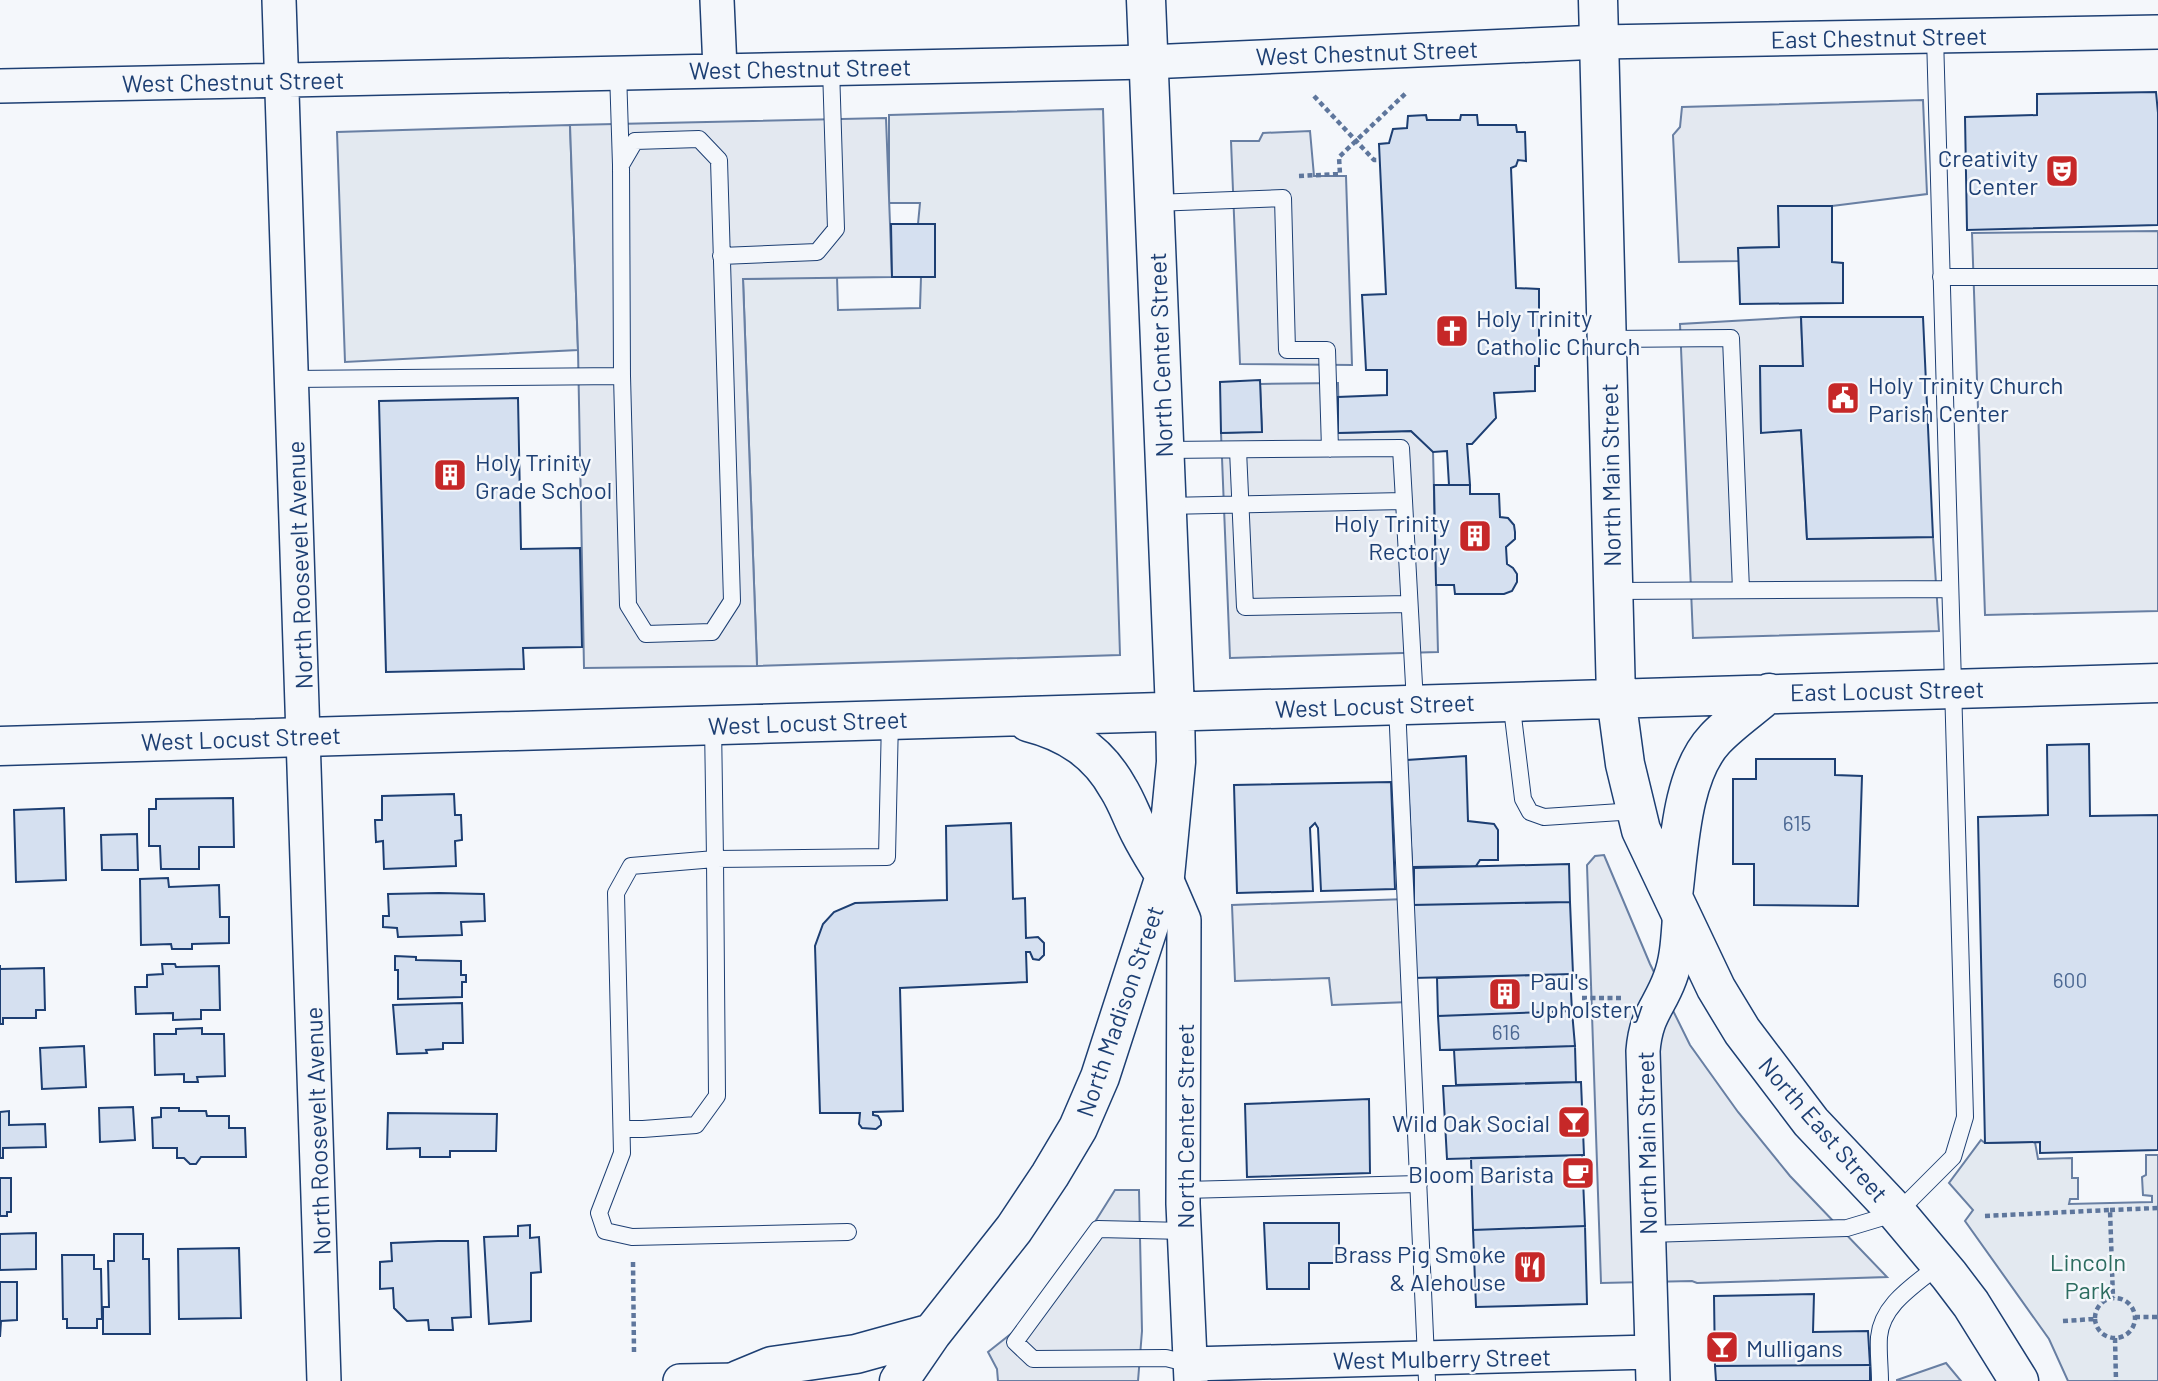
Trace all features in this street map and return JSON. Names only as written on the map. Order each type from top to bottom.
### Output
[{"type":"main road","name":"North Center Street","points":[[1146,0],[1175,711]]},
{"type":"main road","name":"North Main Street","points":[[1598,0],[1616,697]]},
{"type":"main road","name":"East Locust Street","points":[[1616,697],[2158,683]]},
{"type":"main road","points":[[1676,904],[1686,803],[1699,762],[1715,739],[1769,692]]},
{"type":"main road","name":"West Locust Street","points":[[0,746],[1616,697]]},
{"type":"main road","name":"North East Street","points":[[1616,697],[1625,764],[1641,830],[1716,988],[1742,1031],[1811,1122],[1897,1213],[1971,1304],[2019,1381]]},
{"type":"main road","name":"North Madison Street","points":[[899,1381],[932,1333],[1014,1229],[1078,1128],[1100,1077],[1165,876],[1176,762],[1175,711]]},
{"type":"main road","points":[[1006,716],[1044,726],[1076,740],[1101,761],[1165,876]]},
{"type":"main road","points":[[739,1381],[772,1366],[856,1354],[932,1333]]},
{"type":"street","name":"North Roosevelt Avenue","points":[[279,0],[324,1381]]},
{"type":"street","points":[[717,0],[720,69]]},
{"type":"street","name":"East Chestnut Street","points":[[1600,42],[2158,32]]},
{"type":"street","name":"West Chestnut Street","points":[[0,86],[1148,62],[1600,42]]},
{"type":"street","name":"North Center Street","points":[[1165,876],[1184,920],[1184,1190],[1191,1373]]},
{"type":"street","name":"North Main Street","points":[[1652,1366],[1644,1031],[1672,974],[1676,904]]},
{"type":"street","name":"West Mulberry Street","points":[[1191,1373],[1652,1366]]},
{"type":"street","points":[[680,1381],[739,1381]]},
{"type":"lane","points":[[1648,1234],[1847,1228],[1897,1213],[1953,1157],[1965,1117],[1935,36]]},
{"type":"lane","points":[[721,256],[817,252],[836,229],[831,68]]},
{"type":"lane","points":[[618,72],[628,605],[646,634],[712,632],[732,601],[719,160],[699,139],[635,141],[621,165]]},
{"type":"lane","points":[[1153,203],[1283,198],[1287,350],[1327,350],[1330,449]]},
{"type":"lane","points":[[1941,277],[2158,277]]},
{"type":"lane","points":[[1607,339],[1731,338],[1741,590]]},
{"type":"lane","points":[[292,379],[622,376]]},
{"type":"lane","points":[[1164,450],[1401,448],[1409,604],[1406,704],[1419,1184],[1427,1369]]},
{"type":"lane","points":[[1238,450],[1245,607],[1409,604]]},
{"type":"lane","points":[[1166,506],[1404,501]]},
{"type":"lane","points":[[1613,591],[1951,589]]},
{"type":"lane","points":[[1511,700],[1522,799],[1530,813],[1544,817],[1636,811]]},
{"type":"lane","points":[[848,1232],[632,1237],[605,1231],[600,1213],[622,1153],[616,893],[631,866],[715,859],[887,857],[890,719]]},
{"type":"lane","points":[[622,1129],[696,1125],[717,1096],[713,724]]},
{"type":"lane","points":[[1184,1190],[1419,1184]]},
{"type":"lane","points":[[1185,1231],[1098,1229],[1014,1342],[1033,1359],[1166,1359],[1191,1373]]},
{"type":"lane","points":[[1880,1381],[1879,1336],[1884,1318],[1894,1302],[1940,1264]]},
{"type":"path","points":[[1283,198],[1296,176],[1340,174],[1339,158],[1407,92]]},
{"type":"path","points":[[1314,96],[1374,160],[1379,160]]},
{"type":"path","points":[[1985,1216],[2158,1209]]},
{"type":"path","points":[[2110,1210],[2113,1298]]},
{"type":"path","points":[[634,1293],[634,1352]]},
{"type":"path","points":[[2113,1298],[2126,1301],[2134,1311],[2134,1318],[2129,1332],[2115,1338],[2103,1334],[2095,1319],[2102,1302],[2113,1298]]},
{"type":"path","points":[[2134,1318],[2158,1317]]},
{"type":"path","points":[[2063,1321],[2095,1319]]},
{"type":"path","points":[[2115,1338],[2116,1381]]},
{"type":"green space","points":[[1103,109],[1120,655],[757,666],[743,279],[837,277],[838,310],[920,308],[921,277],[935,276],[935,224],[918,224],[920,203],[889,203],[889,115]]},
{"type":"green space","points":[[570,125],[578,350],[345,362],[337,132]]},
{"type":"green space","name":"Lincoln Park","points":[[1981,1140],[1985,1143],[2035,1142],[2038,1159],[2072,1158],[2072,1178],[2078,1178],[2078,1199],[2070,1199],[2069,1204],[2152,1202],[2152,1196],[2143,1195],[2142,1177],[2146,1175],[2146,1155],[2158,1155],[2158,1381],[2068,1381],[2049,1339],[1965,1221],[1973,1210],[1949,1183]]},
{"type":"shaded area","points":[[1923,100],[1927,194],[1832,206],[1779,206],[1779,247],[1739,248],[1739,261],[1679,262],[1673,135],[1680,127],[1682,107]]},
{"type":"shaded area","points":[[886,118],[892,277],[743,279],[757,666],[584,668],[578,350],[570,125]]},
{"type":"shaded area","points":[[1310,131],[1314,176],[1346,176],[1352,365],[1240,364],[1231,141],[1259,141],[1263,133]]},
{"type":"shaded area","points":[[2158,231],[2158,611],[1985,615],[1972,233]]},
{"type":"shaded area","points":[[1801,317],[1803,366],[1760,366],[1761,432],[1801,430],[1807,539],[1933,537],[1939,631],[1693,638],[1680,324]]},
{"type":"shaded area","points":[[1338,383],[1339,433],[1411,431],[1433,451],[1438,652],[1230,658],[1221,433],[1262,431],[1260,384]]},
{"type":"shaded area","points":[[1604,855],[1650,964],[1690,1045],[1738,1112],[1790,1176],[1887,1277],[1601,1283],[1587,865],[1595,856]]},
{"type":"shaded area","points":[[1406,899],[1409,1002],[1332,1005],[1329,978],[1235,981],[1232,905]]},
{"type":"shaded area","points":[[1115,1190],[1139,1190],[1142,1331],[1138,1381],[998,1381],[997,1369],[988,1352],[1017,1329],[1088,1233]]},
{"type":"shaded area","points":[[1946,1363],[1961,1381],[1897,1381],[1897,1380]]},
{"type":"building","name":"Creativity Center","points":[[2156,92],[2158,225],[1967,230],[1965,117],[2037,115],[2037,94]]},
{"type":"building","name":"Holy Trinity Catholic Church","points":[[1426,115],[1427,120],[1460,120],[1461,115],[1477,115],[1478,125],[1516,125],[1517,132],[1525,132],[1526,161],[1518,160],[1516,166],[1511,168],[1516,288],[1539,289],[1539,366],[1535,366],[1535,391],[1494,393],[1496,418],[1472,444],[1467,444],[1470,485],[1449,485],[1447,451],[1433,452],[1411,431],[1338,433],[1338,397],[1387,395],[1387,370],[1366,370],[1362,295],[1386,294],[1379,144],[1389,143],[1393,129],[1407,128],[1408,116]]},
{"type":"building","points":[[1778,206],[1832,206],[1832,262],[1843,263],[1843,303],[1740,304],[1738,248],[1779,247]]},
{"type":"building","points":[[891,224],[935,224],[935,277],[892,277]]},
{"type":"building","name":"Holy Trinity Church Parish Center","points":[[1801,317],[1923,317],[1933,537],[1807,539],[1801,430],[1761,433],[1760,366],[1803,366]]},
{"type":"building","points":[[1260,380],[1262,432],[1221,433],[1220,382]]},
{"type":"building","name":"Holy Trinity Grade School","points":[[518,398],[521,549],[580,548],[582,647],[523,648],[524,669],[386,672],[379,401]]},
{"type":"building","name":"Holy Trinity Rectory","points":[[1434,485],[1470,485],[1470,494],[1499,494],[1500,517],[1508,518],[1514,525],[1515,532],[1515,539],[1506,547],[1507,564],[1517,574],[1517,582],[1512,591],[1504,594],[1455,594],[1454,585],[1436,585]]},
{"type":"building","points":[[2089,744],[2090,816],[2158,815],[2158,1150],[2040,1153],[2040,1142],[1985,1143],[1978,817],[2048,815],[2047,745]]},
{"type":"building","points":[[1466,756],[1468,821],[1494,824],[1498,830],[1498,860],[1480,860],[1476,866],[1412,867],[1407,760]]},
{"type":"building","points":[[1756,759],[1835,759],[1835,775],[1862,776],[1858,906],[1754,905],[1754,864],[1733,864],[1733,779],[1756,779]]},
{"type":"building","points":[[1391,782],[1395,889],[1321,891],[1318,828],[1315,823],[1310,828],[1313,891],[1237,893],[1234,785]]},
{"type":"building","points":[[454,794],[455,815],[461,815],[462,840],[455,841],[456,866],[384,869],[383,841],[376,842],[375,820],[382,820],[382,796]]},
{"type":"building","points":[[233,798],[234,847],[199,847],[199,869],[161,869],[160,846],[149,846],[149,809],[156,809],[156,799]]},
{"type":"building","points":[[64,808],[66,880],[16,882],[14,810]]},
{"type":"building","points":[[1011,823],[1013,899],[1025,898],[1026,938],[1038,937],[1044,943],[1044,955],[1039,960],[1033,959],[1030,952],[1026,952],[1027,982],[900,988],[903,1111],[873,1112],[881,1121],[881,1125],[876,1129],[862,1128],[859,1124],[860,1113],[820,1113],[815,946],[823,924],[834,912],[855,903],[947,900],[946,826]]},
{"type":"building","points":[[137,834],[138,870],[102,870],[101,835]]},
{"type":"building","points":[[1569,864],[1570,902],[1414,905],[1414,868]]},
{"type":"building","points":[[168,878],[169,887],[219,885],[220,917],[229,917],[229,943],[192,944],[192,949],[172,949],[171,944],[141,945],[140,879]]},
{"type":"building","points":[[388,894],[484,894],[485,921],[461,922],[462,935],[398,937],[397,928],[383,927],[383,916],[389,916]]},
{"type":"building","points":[[1570,902],[1573,974],[1413,978],[1411,905]]},
{"type":"building","points":[[395,956],[416,957],[416,960],[461,961],[461,975],[466,975],[466,982],[462,982],[462,997],[398,999]]},
{"type":"building","points":[[162,964],[175,964],[176,967],[219,966],[220,1010],[201,1010],[201,1019],[173,1020],[173,1013],[136,1014],[135,987],[147,987],[147,975],[163,974]]},
{"type":"building","points":[[44,968],[45,1010],[36,1010],[36,1018],[3,1018],[3,1024],[0,1024],[0,969]]},
{"type":"building","name":"Paul's Upholstery","points":[[1570,974],[1572,1011],[1438,1016],[1437,978]]},
{"type":"building","points":[[462,1003],[463,1043],[443,1043],[443,1049],[426,1050],[427,1053],[397,1054],[393,1005]]},
{"type":"building","points":[[1572,1011],[1575,1046],[1440,1050],[1438,1016]]},
{"type":"building","points":[[202,1028],[202,1034],[224,1034],[225,1076],[197,1077],[198,1082],[184,1082],[184,1074],[155,1075],[154,1034],[176,1034],[176,1029]]},
{"type":"building","points":[[84,1046],[86,1087],[42,1089],[40,1048]]},
{"type":"building","points":[[1575,1046],[1576,1082],[1456,1085],[1454,1050]]},
{"type":"building","points":[[1581,1082],[1584,1155],[1447,1159],[1443,1086]]},
{"type":"building","points":[[1369,1099],[1370,1173],[1247,1177],[1245,1104]]},
{"type":"building","points":[[133,1107],[135,1140],[100,1142],[99,1108]]},
{"type":"building","points":[[161,1108],[206,1111],[207,1116],[229,1116],[229,1128],[245,1128],[246,1157],[201,1157],[196,1164],[190,1164],[184,1158],[177,1158],[177,1148],[153,1148],[152,1118],[161,1117]]},
{"type":"building","points":[[9,1111],[9,1125],[45,1124],[46,1147],[3,1148],[3,1158],[0,1158],[0,1112]]},
{"type":"building","points":[[388,1113],[497,1114],[496,1151],[450,1151],[450,1157],[420,1157],[420,1148],[387,1149]]},
{"type":"building","points":[[1582,1155],[1585,1226],[1473,1230],[1471,1158]]},
{"type":"building","points":[[0,1178],[11,1178],[11,1212],[7,1212],[7,1216],[0,1216]]},
{"type":"building","points":[[1264,1223],[1339,1223],[1339,1263],[1309,1263],[1309,1289],[1267,1289]]},
{"type":"building","points":[[530,1225],[530,1238],[539,1237],[541,1272],[531,1273],[531,1321],[489,1324],[484,1237],[518,1236],[518,1226]]},
{"type":"building","name":"Brass Pig Smoke & Alehouse","points":[[1585,1226],[1587,1304],[1476,1307],[1473,1230]]},
{"type":"building","points":[[36,1233],[36,1269],[0,1270],[0,1234]]},
{"type":"building","points":[[114,1234],[143,1234],[143,1259],[149,1259],[150,1334],[103,1334],[103,1307],[109,1307],[108,1261],[114,1261]]},
{"type":"building","points":[[468,1241],[471,1317],[452,1318],[453,1330],[429,1330],[428,1320],[407,1321],[394,1308],[393,1288],[380,1289],[380,1262],[392,1261],[391,1243]]},
{"type":"building","points":[[239,1248],[241,1318],[179,1319],[178,1249]]},
{"type":"building","points":[[62,1255],[94,1255],[94,1269],[101,1269],[102,1319],[97,1319],[97,1328],[67,1328],[67,1319],[63,1319]]},
{"type":"building","points":[[0,1282],[17,1282],[17,1320],[1,1321],[0,1337]]},
{"type":"building","points":[[1814,1294],[1813,1332],[1868,1331],[1870,1365],[1715,1366],[1714,1296]]},
{"type":"building","points":[[1870,1365],[1870,1381],[1716,1381],[1715,1366]]},
{"type":"place","name":"Creativity Center","points":[[2062,171]]},
{"type":"place","name":"Holy Trinity Catholic Church","points":[[1452,331]]},
{"type":"place","name":"Holy Trinity Church Parish Center","points":[[1843,398]]},
{"type":"place","name":"Holy Trinity Grade School","points":[[450,475]]},
{"type":"place","name":"Holy Trinity Rectory","points":[[1475,536]]},
{"type":"place","name":"Paul's Upholstery","points":[[1505,994]]},
{"type":"place","name":"Wild Oak Social","points":[[1574,1122]]},
{"type":"place","name":"Bloom Barista","points":[[1578,1173]]},
{"type":"place","name":"Brass Pig Smoke & Alehouse","points":[[1530,1267]]},
{"type":"place","name":"Mulligans","points":[[1722,1347]]}]
